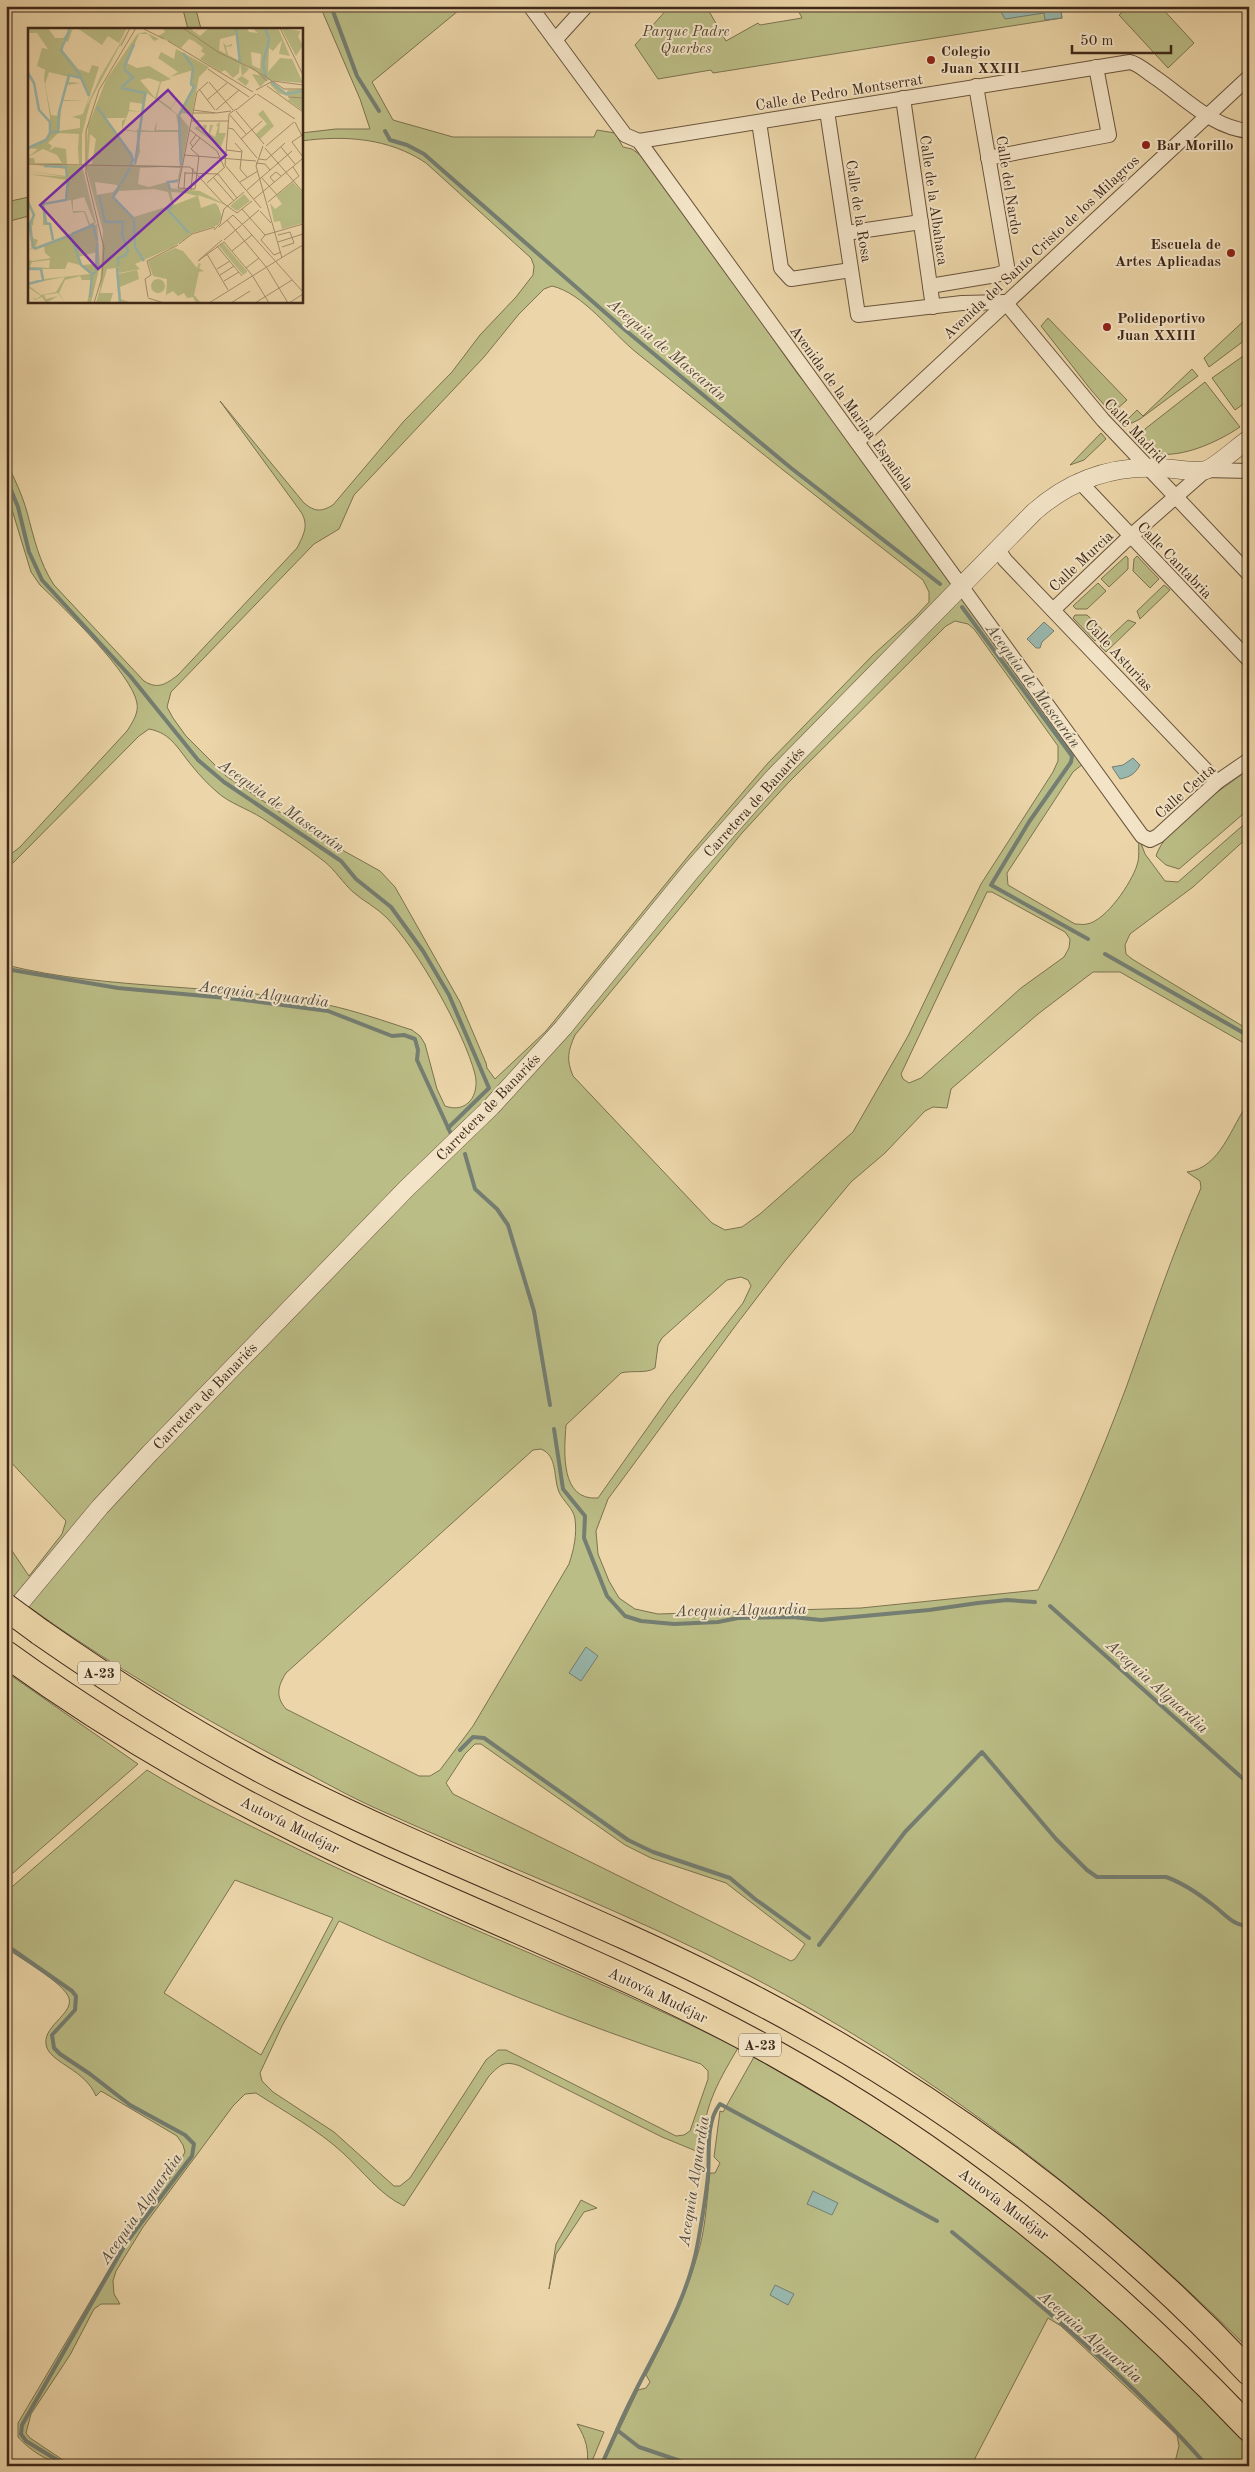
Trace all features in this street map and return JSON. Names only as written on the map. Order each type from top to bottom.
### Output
[{"type":"highway","name":"A-23","points":[[6,1607],[158,1711],[228,1752],[351,1814],[702,1972],[791,2019],[855,2056],[969,2130],[1073,2209],[1188,2311],[1249,2372]]},
{"type":"highway","name":"Autovía Mudéjar","points":[[12,1658],[128,1736],[259,1811],[349,1855],[676,2003],[773,2052],[854,2100],[948,2162],[1055,2244],[1160,2336],[1249,2428]]},
{"type":"street","name":"Avenida de la Marina Española","points":[[530,6],[625,135],[639,141],[1142,836]]},
{"type":"street","points":[[555,40],[586,6]]},
{"type":"street","name":"Calle de Pedro Montserrat","points":[[639,141],[1133,62],[1207,116],[1224,126],[1249,131]]},
{"type":"street","points":[[988,158],[1109,135],[1096,67]]},
{"type":"street","name":"Avenida del Santo Cristo de los Milagros","points":[[856,442],[1249,77]]},
{"type":"street","name":"Calle del Nardo","points":[[930,286],[1005,272],[1007,266],[976,86]]},
{"type":"street","name":"Calle de la Albahaca","points":[[903,98],[933,306]]},
{"type":"street","name":"Calle de la Rosa","points":[[827,111],[858,315],[933,306]]},
{"type":"street","points":[[758,122],[782,268],[791,279],[851,270]]},
{"type":"street","points":[[846,233],[921,222]]},
{"type":"street","points":[[933,306],[977,302],[1005,302]]},
{"type":"street","name":"Calle Madrid","points":[[1005,302],[1074,387],[1146,467],[1249,574]]},
{"type":"street","points":[[1206,470],[1249,439]]},
{"type":"street","name":"Carretera de Banariés","points":[[6,1620],[100,1507],[150,1453],[406,1189],[491,1107],[563,1028],[691,871],[775,776],[1048,500],[1078,481],[1111,470],[1146,467],[1206,470]]},
{"type":"street","points":[[1206,470],[1249,472]]},
{"type":"street","name":"Calle Murcia","points":[[1053,610],[1174,496],[1206,470]]},
{"type":"street","name":"Calle Cantabria","points":[[1078,481],[1249,660]]},
{"type":"street","name":"Calle Asturias","points":[[998,549],[1005,560],[1217,782]]},
{"type":"street","name":"Calle Ceuta","points":[[1142,836],[1150,840],[1158,836],[1217,782],[1249,760]]},
{"type":"green space","points":[[182,6],[195,6],[201,28],[188,28]]},
{"type":"green space","points":[[320,6],[464,6],[372,82],[393,120],[453,137],[594,137],[597,130],[615,133],[623,147],[632,149],[646,159],[797,373],[853,444],[1084,763],[1073,772],[1007,873],[1008,885],[1075,924],[1087,924],[1102,916],[1110,908],[1130,881],[1138,862],[1139,838],[1145,854],[1165,881],[1178,882],[1249,820],[1249,836],[1193,887],[1130,934],[1125,945],[1126,954],[1132,959],[1249,1030],[1249,1046],[1120,972],[1093,972],[1038,1014],[951,1089],[947,1108],[933,1107],[925,1111],[885,1153],[851,1182],[785,1261],[608,1499],[596,1531],[598,1554],[609,1581],[619,1598],[635,1609],[658,1614],[861,1608],[1038,1590],[1106,1440],[1171,1263],[1201,1188],[1200,1181],[1187,1172],[1199,1169],[1217,1154],[1249,1102],[1249,2349],[1135,2242],[1075,2192],[950,2097],[885,2054],[750,1976],[704,1953],[610,1909],[420,1828],[338,1790],[246,1741],[106,1659],[6,1590],[6,1542],[29,1576],[62,1534],[66,1521],[6,1457],[6,965],[86,979],[288,998],[349,1010],[412,1030],[420,1036],[425,1044],[437,1089],[445,1106],[453,1108],[465,1105],[470,1101],[476,1089],[475,1074],[469,1056],[438,991],[411,949],[386,917],[353,892],[329,865],[310,850],[262,818],[222,796],[201,777],[164,734],[149,729],[139,736],[6,870],[6,858],[20,847],[127,731],[135,718],[137,703],[123,676],[110,659],[80,625],[40,585],[31,572],[6,490],[6,461],[23,499],[41,559],[54,585],[144,681],[149,684],[162,685],[178,675],[297,548],[305,530],[305,521],[301,512],[220,401],[304,503],[318,510],[325,509],[333,505],[404,421],[452,372],[480,335],[516,297],[533,275],[534,266],[531,258],[426,163],[397,148],[366,140],[334,138],[302,141],[302,133],[336,129],[370,129],[360,99]],"holes":[[[552,286],[564,290],[586,305],[627,345],[923,580],[929,592],[929,602],[873,655],[768,763],[690,854],[546,1031],[495,1079],[487,1068],[460,1002],[395,887],[380,871],[308,831],[226,776],[186,736],[167,707],[171,692],[314,544],[339,529],[354,495],[484,357],[519,314],[544,289]],[[955,621],[968,624],[974,629],[1058,746],[1058,761],[1053,772],[981,884],[908,1036],[853,1132],[760,1214],[742,1227],[725,1230],[712,1223],[573,1076],[569,1065],[569,1055],[575,1035],[742,833],[789,782],[946,626]],[[987,892],[992,892],[1065,932],[1070,939],[1069,948],[1064,957],[1021,988],[921,1078],[909,1083],[903,1079],[901,1074]],[[741,1277],[748,1280],[751,1286],[743,1303],[670,1396],[598,1498],[586,1497],[577,1492],[567,1473],[565,1461],[566,1425],[621,1373],[647,1371],[655,1368],[658,1345],[662,1338],[727,1280]],[[541,1449],[550,1457],[553,1462],[559,1492],[573,1512],[576,1531],[569,1564],[473,1726],[440,1770],[430,1776],[419,1776],[286,1709],[279,1695],[281,1682],[286,1673],[533,1450]],[[475,1744],[481,1744],[625,1845],[651,1858],[726,1883],[805,1944],[795,1959],[791,1961],[453,1794],[446,1783],[465,1754]]]},
{"type":"green space","name":"Parque Padre Querbes","points":[[670,6],[706,6],[726,41],[758,23],[760,25],[802,18],[796,6],[1060,6],[1062,18],[713,73],[711,70],[658,79],[635,45]]},
{"type":"green space","points":[[1129,6],[1160,6],[1194,43],[1168,68],[1119,15]]},
{"type":"green space","points":[[28,197],[28,216],[6,222],[6,202]]},
{"type":"green space","points":[[1249,316],[1249,337],[1209,367],[1204,358]]},
{"type":"green space","points":[[1048,318],[1127,400],[1118,408],[1122,413],[1116,418],[1091,390],[1041,326]]},
{"type":"green space","points":[[1249,352],[1249,400],[1235,410],[1212,378]]},
{"type":"green space","points":[[1192,369],[1198,376],[1140,419],[1132,423],[1119,420],[1124,415],[1128,419],[1137,410],[1143,416]]},
{"type":"green space","points":[[1205,382],[1240,427],[1220,439],[1196,449],[1171,454],[1148,452],[1142,440],[1145,429]]},
{"type":"green space","points":[[1101,433],[1106,439],[1084,460],[1070,465]]},
{"type":"green space","points":[[1126,556],[1128,558],[1128,569],[1109,587],[1101,579]]},
{"type":"green space","points":[[1137,556],[1159,579],[1150,588],[1133,571],[1134,559]]},
{"type":"green space","points":[[1098,583],[1106,591],[1087,609],[1076,609],[1073,606]]},
{"type":"green space","points":[[1164,585],[1170,590],[1140,619],[1137,611]]},
{"type":"green space","points":[[1075,615],[1087,615],[1105,632],[1095,641],[1073,618]]},
{"type":"green space","points":[[1128,620],[1136,623],[1106,652],[1100,646]]},
{"type":"green space","points":[[1249,769],[1249,809],[1179,869],[1166,865],[1156,856],[1171,832],[1183,820],[1196,808]]},
{"type":"green space","points":[[6,1672],[138,1764],[6,1879]]},
{"type":"green space","points":[[147,1770],[206,1804],[384,1890],[621,1993],[738,2048],[712,2098],[705,2123],[701,2153],[662,2137],[520,2066],[510,2063],[503,2065],[489,2076],[404,2206],[379,2189],[343,2153],[312,2128],[256,2093],[245,2094],[233,2106],[143,2227],[116,2271],[113,2281],[114,2294],[120,2304],[101,2304],[94,2309],[70,2355],[31,2414],[26,2433],[30,2438],[72,2466],[65,2465],[50,2461],[23,2442],[18,2437],[18,2423],[136,2224],[176,2169],[185,2152],[177,2136],[101,2091],[96,2096],[85,2080],[51,2054],[47,2048],[48,2034],[67,2010],[69,1998],[51,1978],[6,1948],[6,1892]],"holes":[[[235,1880],[333,1918],[261,2055],[164,1993]],[[339,1921],[518,1997],[655,2049],[701,2064],[708,2071],[708,2079],[690,2131],[684,2135],[676,2136],[506,2050],[498,2050],[486,2060],[410,2178],[400,2186],[394,2186],[334,2132],[273,2092],[262,2081],[260,2073],[282,2026]]]},
{"type":"green space","points":[[754,2057],[910,2151],[956,2183],[1045,2252],[1131,2327],[1211,2406],[1249,2448],[1249,2466],[1174,2466],[1179,2446],[1177,2435],[1061,2326],[1048,2318],[971,2466],[602,2466],[638,2390],[646,2388],[650,2382],[646,2375],[670,2328],[690,2280],[702,2237],[710,2173],[715,2173],[720,2163],[714,2157],[720,2111],[723,2112]]},
{"type":"green space","points":[[581,2200],[597,2208],[584,2212],[556,2254],[549,2289],[556,2244]]},
{"type":"green space","points":[[577,2424],[604,2432],[590,2466],[587,2466],[588,2454],[586,2444]]},
{"type":"water","points":[[998,6],[1060,6],[1062,18],[1045,20],[1044,13],[1005,19]]},
{"type":"water","points":[[1044,622],[1054,631],[1042,642],[1040,648],[1036,648],[1027,639]]},
{"type":"water","points":[[1133,758],[1140,765],[1132,775],[1120,779],[1112,767],[1123,765]]},
{"type":"water","points":[[586,1647],[598,1656],[581,1681],[569,1673]]},
{"type":"water","points":[[813,2191],[838,2203],[832,2215],[807,2204]]},
{"type":"water","points":[[775,2285],[794,2294],[788,2305],[770,2295]]},
{"type":"waterway","name":"Acequia de Mascarán","points":[[331,6],[357,76],[379,111]]},
{"type":"waterway","name":"Acequia de Mascarán","points":[[385,131],[390,140],[407,145],[424,154],[624,329],[791,468],[940,584]]},
{"type":"waterway","name":"Acequia de Mascarán","points":[[6,478],[18,507],[29,552],[42,580],[131,677],[198,760],[224,782],[341,861],[356,879],[391,907],[423,951],[449,995],[489,1088],[448,1128]]},
{"type":"waterway","name":"Acequia de Mascarán","points":[[962,607],[1072,756],[1071,762],[1029,822],[991,885],[1088,939]]},
{"type":"waterway","name":"Acequia de Mascarán","points":[[1105,954],[1249,1036]]},
{"type":"waterway","name":"Acequia Alguardia","points":[[6,969],[118,988],[237,999],[328,1011],[392,1036],[404,1035],[415,1039],[418,1050],[417,1060],[451,1134]]},
{"type":"waterway","name":"Acequia Alguardia","points":[[465,1154],[475,1189],[497,1209],[508,1225],[534,1311],[550,1405]]},
{"type":"waterway","name":"Acequia Alguardia","points":[[554,1429],[563,1489],[585,1516],[584,1538],[607,1596],[625,1616],[641,1621],[674,1624],[718,1622],[738,1618],[792,1617],[821,1620],[929,1610],[1007,1600],[1035,1602]]},
{"type":"waterway","name":"Acequia Alguardia","points":[[1050,1606],[1249,1784]]},
{"type":"waterway","points":[[460,1750],[473,1737],[484,1738],[628,1840],[653,1852],[730,1878],[755,1899],[809,1938]]},
{"type":"waterway","points":[[819,1945],[905,1832],[982,1752],[1056,1839],[1087,1870],[1097,1877],[1166,1877],[1179,1882],[1196,1893],[1234,1922],[1249,1926]]},
{"type":"waterway","name":"Acequia Alguardia","points":[[6,1945],[72,1991],[76,1996],[75,2010],[52,2035],[54,2048],[130,2105],[185,2135],[194,2144],[192,2156],[126,2243],[22,2425],[21,2434],[26,2441],[67,2466]]},
{"type":"waterway","name":"Acequia Alguardia","points":[[617,2430],[663,2339],[684,2292],[692,2267],[706,2192],[710,2129],[715,2112],[720,2104],[937,2221]]},
{"type":"waterway","name":"Acequia Alguardia","points":[[952,2232],[1052,2315],[1116,2373],[1148,2403],[1207,2466]]},
{"type":"waterway","name":"Acequia Alguardia","points":[[601,2466],[617,2430],[639,2447],[695,2466]]},
{"type":"place","name":"Colegio Juan XXIII","points":[[931,60]]},
{"type":"place","name":"Bar Morillo","points":[[1146,145]]},
{"type":"place","name":"Escuela de Artes Aplicadas","points":[[1231,253]]},
{"type":"place","name":"Polideportivo Juan XXIII","points":[[1107,327]]}]
